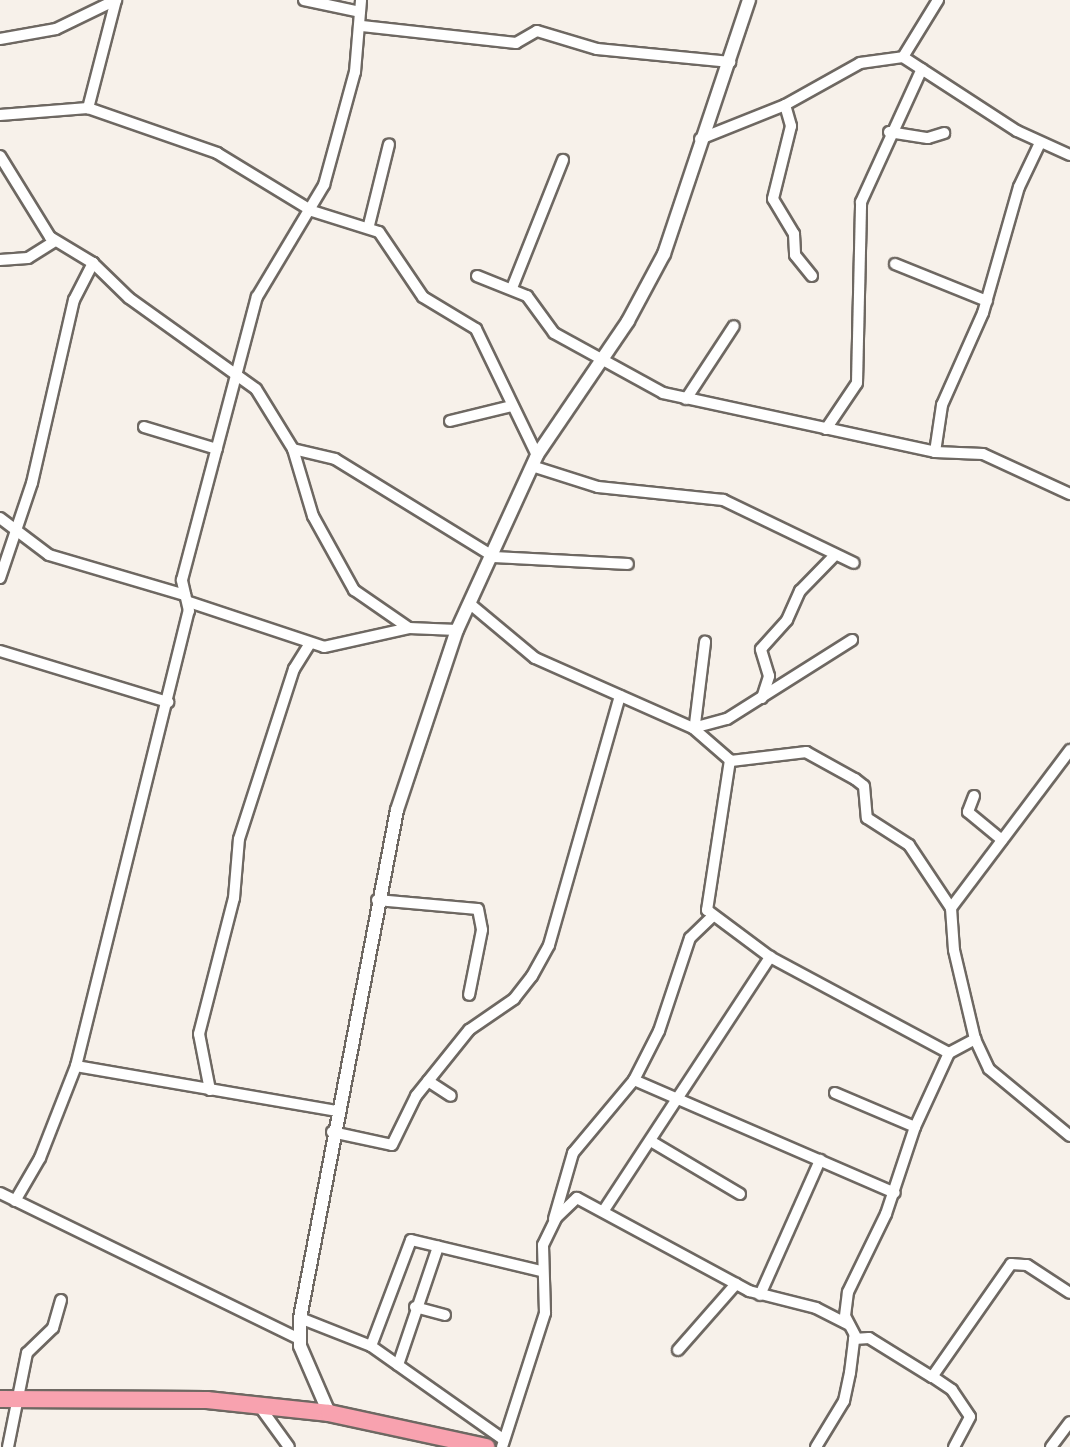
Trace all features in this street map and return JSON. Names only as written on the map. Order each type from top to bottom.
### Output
[{"type":"highway","points":[[0,1399],[21,1396],[260,1407],[329,1413],[486,1447]]},
{"type":"street","points":[[0,39],[57,29],[116,0]]},
{"type":"street","points":[[88,108],[116,0]]},
{"type":"street","points":[[304,0],[360,12]]},
{"type":"street","points":[[15,1201],[40,1158],[76,1066],[168,702],[187,598],[182,580],[217,449],[241,375],[257,297],[312,211],[330,167],[362,26],[361,0]]},
{"type":"street","points":[[329,1413],[299,1339],[300,1318],[331,1132],[397,810],[457,630],[494,557],[536,461],[601,362],[664,254],[749,0]]},
{"type":"street","points":[[903,57],[938,0]]},
{"type":"street","points":[[362,26],[516,43],[537,32],[597,49],[730,62]]},
{"type":"street","points":[[700,140],[785,105],[860,63],[903,57],[1040,143],[1070,155]]},
{"type":"street","points":[[826,429],[857,383],[859,216],[889,132],[922,69]]},
{"type":"street","points":[[785,105],[791,126],[773,199],[794,234],[795,255],[812,276]]},
{"type":"street","points":[[0,115],[88,108],[217,153],[312,211],[369,225],[423,297],[476,329],[536,461],[619,490],[723,500],[854,563]]},
{"type":"street","points":[[889,132],[928,138],[944,132]]},
{"type":"street","points":[[935,452],[942,405],[987,301],[1019,187],[1040,143]]},
{"type":"street","points":[[369,225],[389,144]]},
{"type":"street","points":[[0,156],[35,220],[54,242],[93,263],[130,298],[241,375],[293,449],[313,516],[347,582],[409,628]]},
{"type":"street","points":[[512,288],[563,160]]},
{"type":"street","points":[[0,260],[28,258],[54,242]]},
{"type":"street","points":[[0,578],[18,533],[74,300],[93,263]]},
{"type":"street","points":[[895,264],[987,301]]},
{"type":"street","points":[[477,276],[512,288],[535,304],[548,329],[601,362],[686,399],[826,429],[855,430],[935,452],[1000,459],[1070,494]]},
{"type":"street","points":[[686,399],[734,326]]},
{"type":"street","points":[[450,421],[512,407]]},
{"type":"street","points":[[144,427],[217,449]]},
{"type":"street","points":[[293,449],[335,458],[494,557],[628,564]]},
{"type":"street","points":[[0,518],[49,555],[187,598],[309,645],[342,645],[409,628],[457,630]]},
{"type":"street","points":[[761,698],[769,676],[761,649],[788,620],[800,591],[835,555]]},
{"type":"street","points":[[469,603],[524,652],[694,726],[730,760],[804,752],[864,786],[867,818],[909,845],[951,908],[954,950],[975,1038],[989,1069],[1070,1136]]},
{"type":"street","points":[[694,726],[727,719],[852,640]]},
{"type":"street","points":[[694,726],[705,642]]},
{"type":"street","points":[[210,1090],[199,1034],[234,898],[239,839],[294,669],[309,645]]},
{"type":"street","points":[[0,651],[168,702]]},
{"type":"street","points":[[331,1132],[392,1145],[428,1082],[469,1030],[518,995],[547,950],[620,696]]},
{"type":"street","points":[[951,908],[1070,750]]},
{"type":"street","points":[[730,760],[707,905],[711,918],[770,957],[949,1053]]},
{"type":"street","points":[[974,796],[968,812],[1002,839]]},
{"type":"street","points":[[377,900],[479,911],[482,930],[469,995]]},
{"type":"street","points":[[300,1318],[371,1346],[503,1443],[544,1320],[541,1271],[553,1223],[581,1137],[634,1080],[659,1031],[690,938],[711,918]]},
{"type":"street","points":[[604,1210],[654,1143],[770,957]]},
{"type":"street","points":[[816,1447],[844,1401],[854,1339],[848,1324],[848,1292],[895,1193],[915,1127],[949,1053],[975,1038]]},
{"type":"street","points":[[76,1066],[336,1111]]},
{"type":"street","points":[[634,1080],[684,1097],[895,1193]]},
{"type":"street","points":[[428,1082],[451,1096]]},
{"type":"street","points":[[835,1093],[915,1127]]},
{"type":"street","points":[[654,1143],[740,1194]]},
{"type":"street","points":[[760,1294],[820,1160]]},
{"type":"street","points":[[0,1193],[299,1339]]},
{"type":"street","points":[[553,1223],[577,1198],[604,1210],[736,1284],[760,1294],[816,1308],[848,1324]]},
{"type":"street","points":[[371,1346],[410,1240],[541,1271]]},
{"type":"street","points":[[398,1365],[415,1307],[438,1247]]},
{"type":"street","points":[[933,1377],[1011,1264],[1027,1265],[1070,1293]]},
{"type":"street","points":[[678,1350],[736,1284]]},
{"type":"street","points":[[8,1447],[21,1396],[27,1351],[53,1328],[61,1300]]},
{"type":"street","points":[[415,1307],[444,1315]]},
{"type":"street","points":[[854,1339],[869,1338],[952,1390],[970,1417],[954,1447]]},
{"type":"street","points":[[260,1407],[289,1447]]},
{"type":"street","points":[[1051,1447],[1070,1422]]}]
